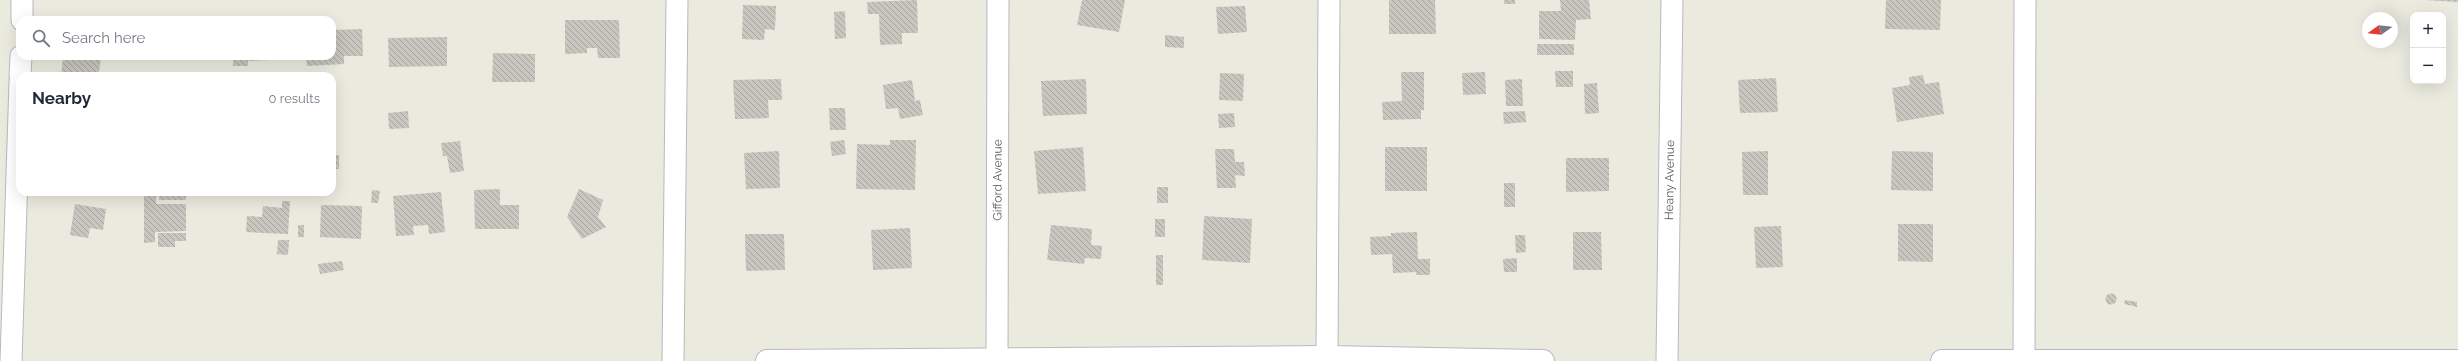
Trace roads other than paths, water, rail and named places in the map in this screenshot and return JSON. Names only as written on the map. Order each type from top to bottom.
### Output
[{"type":"street","points":[[22,0],[22,16]]},
{"type":"street","points":[[673,361],[677,0]]},
{"type":"street","name":"Gifford Avenue","points":[[997,359],[998,0]]},
{"type":"street","points":[[1328,359],[1329,0]]},
{"type":"street","name":"Heany Avenue","points":[[1667,361],[1672,0]]},
{"type":"street","points":[[2024,361],[2025,0]]},
{"type":"street","points":[[20,72],[21,60]]},
{"type":"street","points":[[12,361],[17,196]]},
{"type":"street","points":[[767,361],[997,359],[1328,359],[1543,361]]},
{"type":"street","points":[[1942,361],[2458,361]]}]
